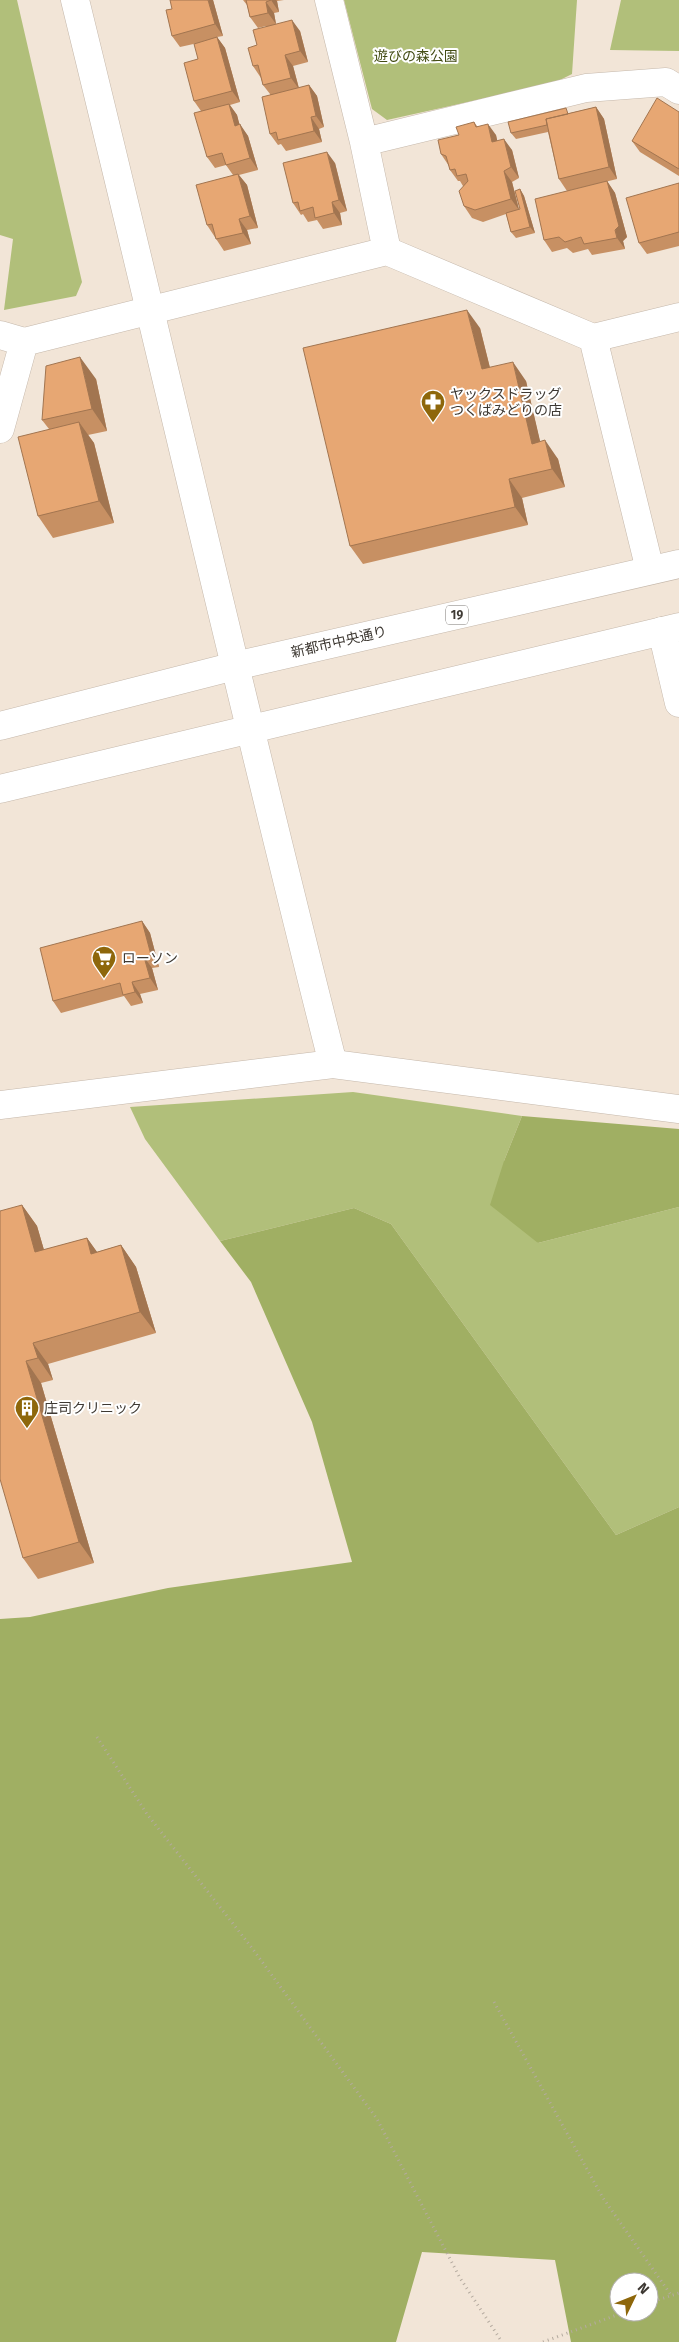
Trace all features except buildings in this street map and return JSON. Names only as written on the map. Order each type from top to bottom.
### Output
[{"type":"street","points":[[75,0],[151,310],[249,728],[333,1064]]},
{"type":"street","points":[[329,0],[364,142],[387,251]]},
{"type":"street","points":[[364,142],[586,88],[666,82],[679,90]]},
{"type":"street","points":[[0,430],[12,338],[151,310],[387,251],[594,338],[679,317]]},
{"type":"street","points":[[594,338],[650,570]]},
{"type":"street","name":"新都市中央通り","points":[[0,726],[235,666],[679,564]]},
{"type":"street","points":[[0,789],[249,728],[381,700],[670,629],[679,703]]},
{"type":"street","points":[[0,1105],[333,1064],[679,1109]]},
{"type":"path","points":[[97,1737],[147,1814],[252,1948],[377,2119],[460,2278],[502,2342]]},
{"type":"path","points":[[494,2002],[603,2198],[671,2295]]},
{"type":"path","points":[[659,2299],[679,2293]]},
{"type":"path","points":[[543,2342],[609,2318]]},
{"type":"green space","points":[[0,0],[17,0],[82,282],[76,296],[4,310],[13,239],[0,235]]},
{"type":"green space","name":"遊びの森公園","points":[[344,0],[577,0],[572,74],[554,83],[387,120],[372,109]]},
{"type":"green space","points":[[621,0],[679,0],[679,51],[610,50]]},
{"type":"green space","points":[[353,1092],[522,1116],[504,1161],[538,1243],[679,1207],[679,1507],[616,1535],[391,1224],[354,1208],[220,1241],[145,1139],[130,1107]]},
{"type":"green space","points":[[522,1116],[679,1129],[679,1207],[538,1243],[490,1205],[504,1161]]},
{"type":"green space","points":[[354,1208],[391,1224],[616,1535],[679,1507],[679,2342],[571,2342],[555,2260],[422,2252],[396,2342],[0,2342],[0,1619],[30,1617],[168,1588],[352,1562],[312,1422],[251,1282],[220,1241]]},
{"type":"place","name":"ヤックスドラッグ つくばみどりの店","points":[[433,423]]},
{"type":"place","name":"ローソン","points":[[104,979]]},
{"type":"place","name":"庄司クリニック","points":[[27,1429]]}]
